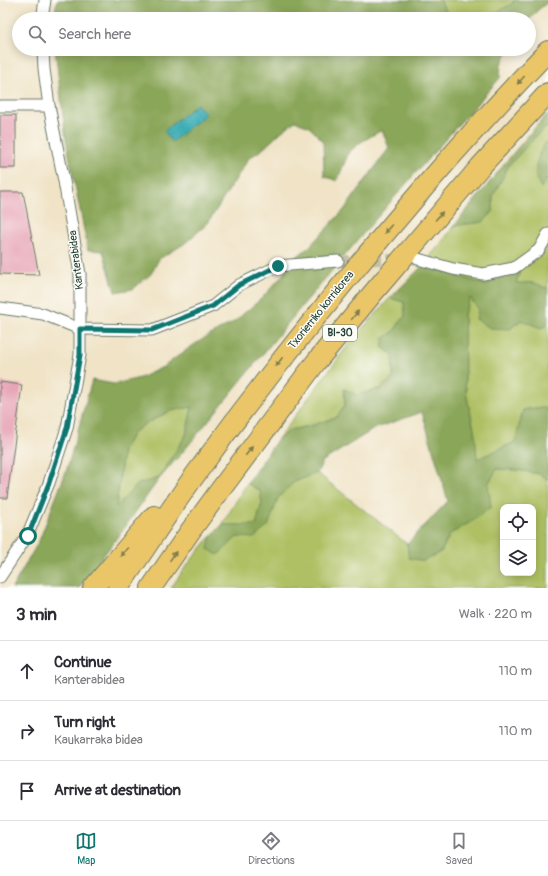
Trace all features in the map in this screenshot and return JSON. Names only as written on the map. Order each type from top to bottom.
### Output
[{"type":"highway","name":"Txorierriko korridorea","points":[[118,588],[197,472],[293,344],[350,274],[459,148],[548,51]]},
{"type":"highway","name":"BI-30","points":[[151,588],[195,524],[316,362],[480,167],[548,93]]},
{"type":"highway","points":[[93,588],[147,524],[197,472]]},
{"type":"street","points":[[43,12],[45,0]]},
{"type":"street","name":"Kanterabidea","points":[[0,577],[28,536],[49,483],[67,428],[80,355],[80,274],[49,106],[43,56]]},
{"type":"street","points":[[0,106],[49,106]]},
{"type":"street","points":[[418,259],[483,274],[514,268],[539,250],[548,234]]},
{"type":"street","points":[[0,308],[44,314],[80,329],[152,330],[213,306],[239,285],[278,266],[338,261]]},
{"type":"green space","points":[[57,0],[440,0],[446,12],[55,12]]},
{"type":"green space","points":[[440,0],[514,0],[513,3],[498,12],[446,12]]},
{"type":"green space","points":[[514,0],[548,0],[548,2],[536,12],[498,12],[513,3]]},
{"type":"green space","points":[[56,56],[505,56],[501,64],[500,78],[369,227],[159,479],[79,588],[12,588],[39,541],[67,469],[92,380],[114,384],[140,378],[163,367],[203,339],[235,321],[262,298],[282,276],[295,258],[309,247],[344,210],[389,148],[382,130],[361,142],[349,152],[337,181],[324,176],[323,141],[309,127],[295,121],[263,149],[249,158],[208,223],[184,244],[159,259],[151,274],[133,289],[115,292],[103,251],[88,250],[66,140]],"holes":[[[192,407],[186,435],[159,478],[138,484],[116,507],[123,450],[134,432],[145,424],[170,411]]]},
{"type":"green space","points":[[548,113],[548,126],[537,135],[509,165],[493,196],[493,211],[483,222],[459,225],[452,229],[516,150]]},
{"type":"green space","points":[[548,126],[548,139],[545,143],[541,187],[548,177],[548,288],[535,283],[516,283],[520,271],[486,285],[423,265],[452,229],[459,225],[483,222],[493,212],[493,196],[509,165],[537,135]]},
{"type":"green space","points":[[548,139],[548,177],[541,188],[536,175],[536,166],[541,151]]},
{"type":"green space","points":[[423,265],[486,285],[520,271],[516,283],[535,283],[548,288],[548,325],[541,328],[521,320],[510,329],[490,328],[476,319],[478,308],[470,298],[464,314],[465,381],[467,398],[475,433],[477,459],[515,442],[523,410],[542,407],[548,410],[548,480],[540,474],[518,470],[497,469],[488,484],[491,507],[474,520],[450,534],[441,552],[423,561],[409,558],[407,544],[448,501],[422,412],[374,429],[323,461],[317,473],[294,482],[278,498],[268,526],[254,538],[237,537],[218,555],[208,549],[211,536],[222,525],[256,525],[262,503],[260,491],[247,483],[277,440],[290,430],[310,426],[337,417],[345,405],[344,389],[357,395],[380,389],[393,378],[393,355],[382,347],[384,338],[392,333],[405,316],[404,302],[390,298]]},
{"type":"green space","points":[[390,298],[404,302],[405,316],[392,333],[384,339],[393,355],[393,378],[380,389],[356,395],[344,389],[345,405],[337,417],[310,426],[290,430],[277,440],[352,340]]},
{"type":"green space","points":[[470,298],[478,308],[510,329],[521,320],[541,327],[548,325],[548,410],[542,407],[523,410],[515,442],[477,460],[475,433],[467,398],[465,381],[464,314]]},
{"type":"green space","points":[[192,407],[186,435],[159,479],[138,484],[116,508],[123,450],[134,432],[145,424],[170,411]]},
{"type":"green space","points":[[497,469],[518,470],[540,474],[548,480],[548,588],[171,588],[184,569],[211,536],[208,549],[268,526],[278,498],[294,482],[317,473],[407,544],[409,558],[441,552],[450,534],[474,520],[488,484]]},
{"type":"green space","points":[[247,483],[260,491],[262,503],[256,526],[222,525]]},
{"type":"water","points":[[197,104],[206,114],[172,142],[164,131]]},
{"type":"building","points":[[0,115],[16,115],[16,168],[0,168]]},
{"type":"building","points":[[0,192],[23,192],[39,275],[0,274]]},
{"type":"building","points":[[0,382],[22,385],[7,498],[0,498]]},
{"type":"tunnel","points":[[338,261],[402,259]]},
{"type":"route","points":[[28,536],[49,483],[67,428],[80,355],[80,329],[152,330],[213,306],[239,285],[278,266]]}]
